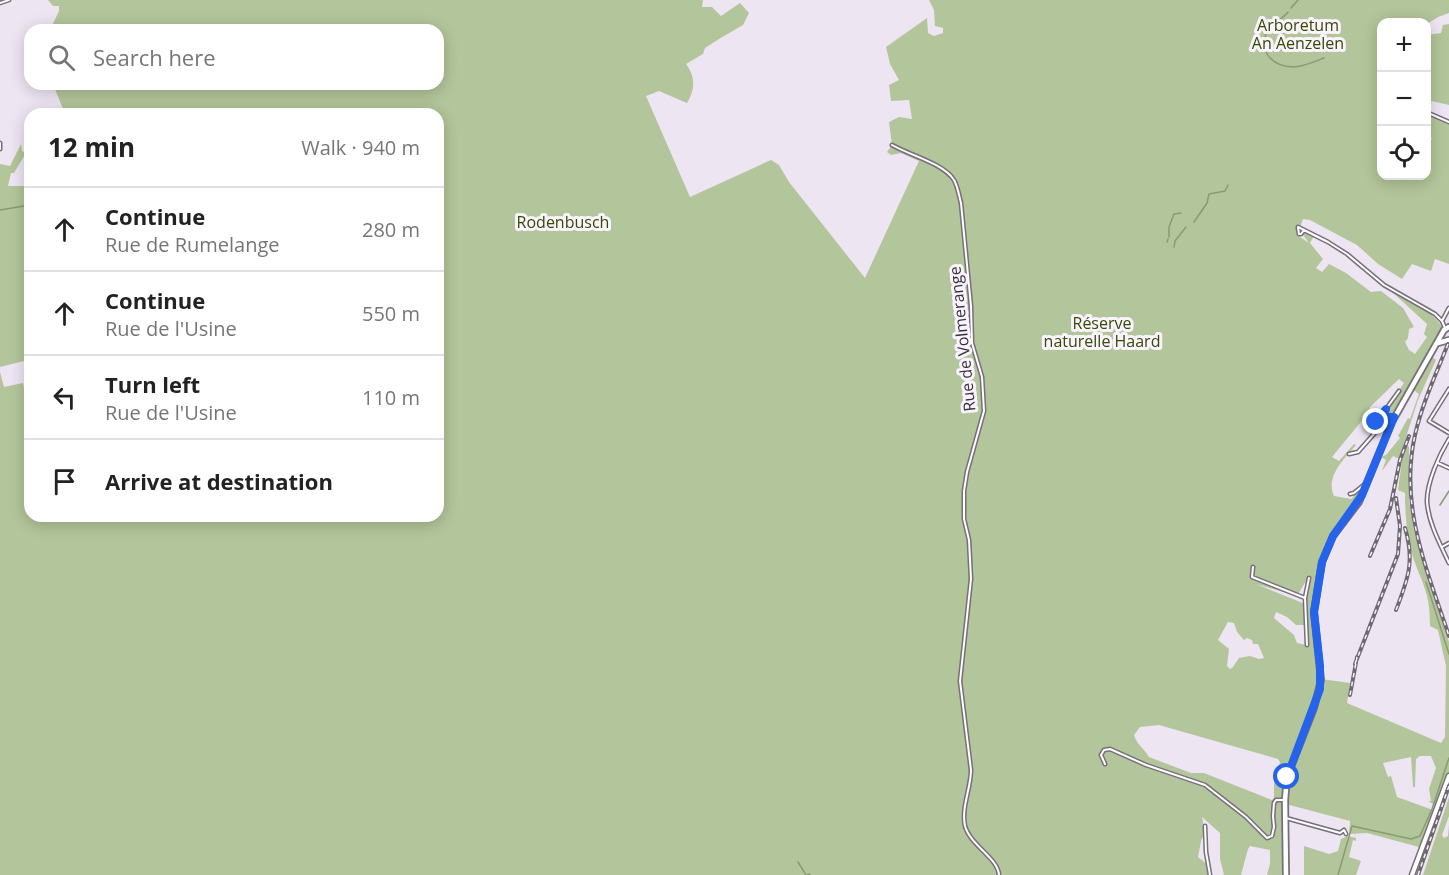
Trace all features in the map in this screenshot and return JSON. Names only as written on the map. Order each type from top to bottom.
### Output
[{"type":"main road","points":[[1436,344],[1448,340],[1446,330]]},
{"type":"main road","points":[[1286,875],[1285,800],[1291,765],[1320,689],[1314,612],[1322,562],[1329,544],[1359,502],[1394,417],[1446,330]]},
{"type":"main road","points":[[1412,875],[1449,776]]},
{"type":"street","points":[[2,2],[9,0]]},
{"type":"street","points":[[1431,114],[1449,122]]},
{"type":"street","points":[[0,143],[0,149]]},
{"type":"street","name":"Rue de Volmerange","points":[[892,145],[927,161],[950,175],[956,184],[961,203],[971,306],[972,343],[981,377],[984,411],[966,472],[964,491],[964,519],[971,573],[960,681],[971,780],[964,819],[971,838],[997,866],[999,875]]},
{"type":"street","points":[[1304,230],[1299,234],[1298,227],[1329,242],[1384,285],[1429,310],[1442,321],[1446,330]]},
{"type":"street","points":[[1442,321],[1449,308]]},
{"type":"street","points":[[1449,389],[1430,421],[1449,433]]},
{"type":"street","points":[[1376,422],[1399,391]]},
{"type":"street","points":[[1381,426],[1386,409]]},
{"type":"street","points":[[1349,454],[1358,452],[1390,417],[1394,417]]},
{"type":"street","points":[[1449,439],[1437,463],[1427,503],[1434,528],[1449,563]]},
{"type":"street","points":[[1437,463],[1449,468]]},
{"type":"street","points":[[1350,494],[1369,480]]},
{"type":"street","points":[[1442,548],[1449,543]]},
{"type":"street","points":[[1253,567],[1252,577],[1305,598]]},
{"type":"street","points":[[1307,645],[1305,598],[1309,578]]},
{"type":"street","points":[[1307,590],[1316,591]]},
{"type":"street","points":[[1105,765],[1101,758],[1102,752],[1110,748],[1127,758],[1196,781],[1212,790],[1267,838],[1272,836],[1274,830],[1272,810],[1274,803],[1276,800],[1285,800]]},
{"type":"street","points":[[1285,818],[1340,833]]},
{"type":"street","points":[[1205,826],[1206,856],[1210,875]]},
{"type":"green space","points":[[48,0],[703,0],[702,7],[712,7],[721,16],[740,3],[749,13],[743,25],[705,48],[703,54],[686,64],[692,74],[693,84],[687,103],[659,91],[646,96],[690,197],[771,160],[779,165],[789,182],[865,278],[919,161],[901,153],[891,155],[887,152],[892,145],[889,122],[899,117],[912,119],[909,100],[891,101],[889,85],[899,80],[890,64],[886,47],[927,18],[928,33],[934,36],[943,33],[943,28],[935,26],[934,10],[929,0],[1449,0],[1449,13],[1431,21],[1431,18],[1377,18],[1377,180],[1431,180],[1431,116],[1449,124],[1449,264],[1435,259],[1431,271],[1412,264],[1402,279],[1378,264],[1357,245],[1310,220],[1303,219],[1300,227],[1296,228],[1297,235],[1309,243],[1303,235],[1304,232],[1314,236],[1310,243],[1323,259],[1316,268],[1322,272],[1329,264],[1346,273],[1371,292],[1381,291],[1403,308],[1414,327],[1409,329],[1405,342],[1409,350],[1415,354],[1427,337],[1424,334],[1427,324],[1391,291],[1426,310],[1442,327],[1384,431],[1377,423],[1404,383],[1399,379],[1370,407],[1366,421],[1364,418],[1332,457],[1339,461],[1354,444],[1356,445],[1341,462],[1334,475],[1332,489],[1334,496],[1351,499],[1365,485],[1359,502],[1333,536],[1322,562],[1314,612],[1321,679],[1350,683],[1347,703],[1441,743],[1445,737],[1446,666],[1438,630],[1430,626],[1426,593],[1410,546],[1405,493],[1398,490],[1402,460],[1407,446],[1409,447],[1409,500],[1414,532],[1449,642],[1449,774],[1446,775],[1435,805],[1428,801],[1431,801],[1429,789],[1436,768],[1431,756],[1420,756],[1416,759],[1415,787],[1413,787],[1411,757],[1383,763],[1388,777],[1391,776],[1397,797],[1433,810],[1419,847],[1367,833],[1349,834],[1350,821],[1282,803],[1283,875],[1267,875],[1270,850],[1250,846],[1241,875],[1224,875],[1220,859],[1220,833],[1202,817],[1205,832],[1198,857],[1208,865],[1210,875],[0,875],[0,372],[4,387],[23,383],[24,388],[24,522],[444,522],[444,108],[63,108],[55,90],[444,90],[444,24],[53,24],[59,6],[53,6]],"holes":[[[1310,574],[1305,604],[1256,584],[1297,596]],[[1276,612],[1287,617],[1296,625],[1307,625],[1307,645],[1297,643],[1294,635],[1274,618]],[[1228,622],[1234,623],[1237,632],[1244,640],[1247,638],[1252,640],[1253,644],[1258,644],[1264,658],[1250,656],[1239,658],[1230,669],[1227,666],[1229,649],[1218,640]],[[1159,725],[1278,759],[1280,762],[1272,800],[1204,773],[1191,773],[1149,757],[1134,735],[1140,727]]]},
{"type":"green space","points":[[1449,24],[1449,105],[1431,101],[1431,34],[1441,33],[1443,25]]},
{"type":"green space","points":[[21,144],[24,156],[14,173],[11,173],[8,186],[24,186],[24,361],[0,367],[0,164],[10,166]]},
{"type":"green space","points":[[1430,355],[1436,360],[1418,400],[1399,459],[1393,456],[1382,471],[1386,460],[1381,457],[1386,455],[1400,438],[1398,436],[1408,418],[1410,419],[1419,394],[1412,389]]},
{"type":"green space","points":[[1449,797],[1449,816],[1442,835],[1444,838],[1448,836],[1449,825],[1449,875],[1423,875]]},
{"type":"green space","points":[[1348,836],[1356,838],[1356,841],[1353,840],[1349,857],[1361,861],[1356,875],[1304,875],[1304,846],[1329,854],[1338,851],[1341,839]]},
{"type":"waterway","points":[[1291,8],[1298,0]]},
{"type":"waterway","points":[[1288,12],[1268,30],[1264,44],[1268,56],[1278,64],[1293,67],[1324,58]]},
{"type":"waterway","points":[[1194,222],[1207,203],[1209,194],[1225,191],[1228,185]]},
{"type":"waterway","points":[[0,210],[24,206]]},
{"type":"waterway","points":[[1169,237],[1169,227],[1174,214],[1181,213]]},
{"type":"waterway","points":[[1174,247],[1175,241],[1186,227]]},
{"type":"waterway","points":[[1440,505],[1449,491]]},
{"type":"waterway","points":[[1426,582],[1449,654]]},
{"type":"waterway","points":[[1338,875],[1352,826],[1411,839],[1420,836],[1432,809],[1449,758]]},
{"type":"waterway","points":[[798,862],[806,875],[810,874]]},
{"type":"railway","points":[[1448,344],[1418,423],[1411,461],[1410,487],[1424,562],[1449,636]]},
{"type":"railway","points":[[1370,556],[1390,509],[1400,460],[1409,436]]},
{"type":"railway","points":[[1355,664],[1398,554],[1400,526],[1396,498]]},
{"type":"railway","points":[[1396,610],[1409,570],[1410,550],[1405,528]]},
{"type":"railway","points":[[1350,695],[1357,657]]},
{"type":"railway","points":[[1418,875],[1449,786]]},
{"type":"route","points":[[1287,777],[1320,689],[1314,612],[1322,562],[1333,536],[1359,502],[1394,417],[1390,417],[1381,426],[1386,409],[1376,422]]},
{"type":"park label","name":"Arboretum An Aenzelen","points":[[1298,34]]},
{"type":"park label","name":"Rodenbusch","points":[[563,222]]},
{"type":"park label","name":"Réserve naturelle Haard","points":[[1102,332]]}]
